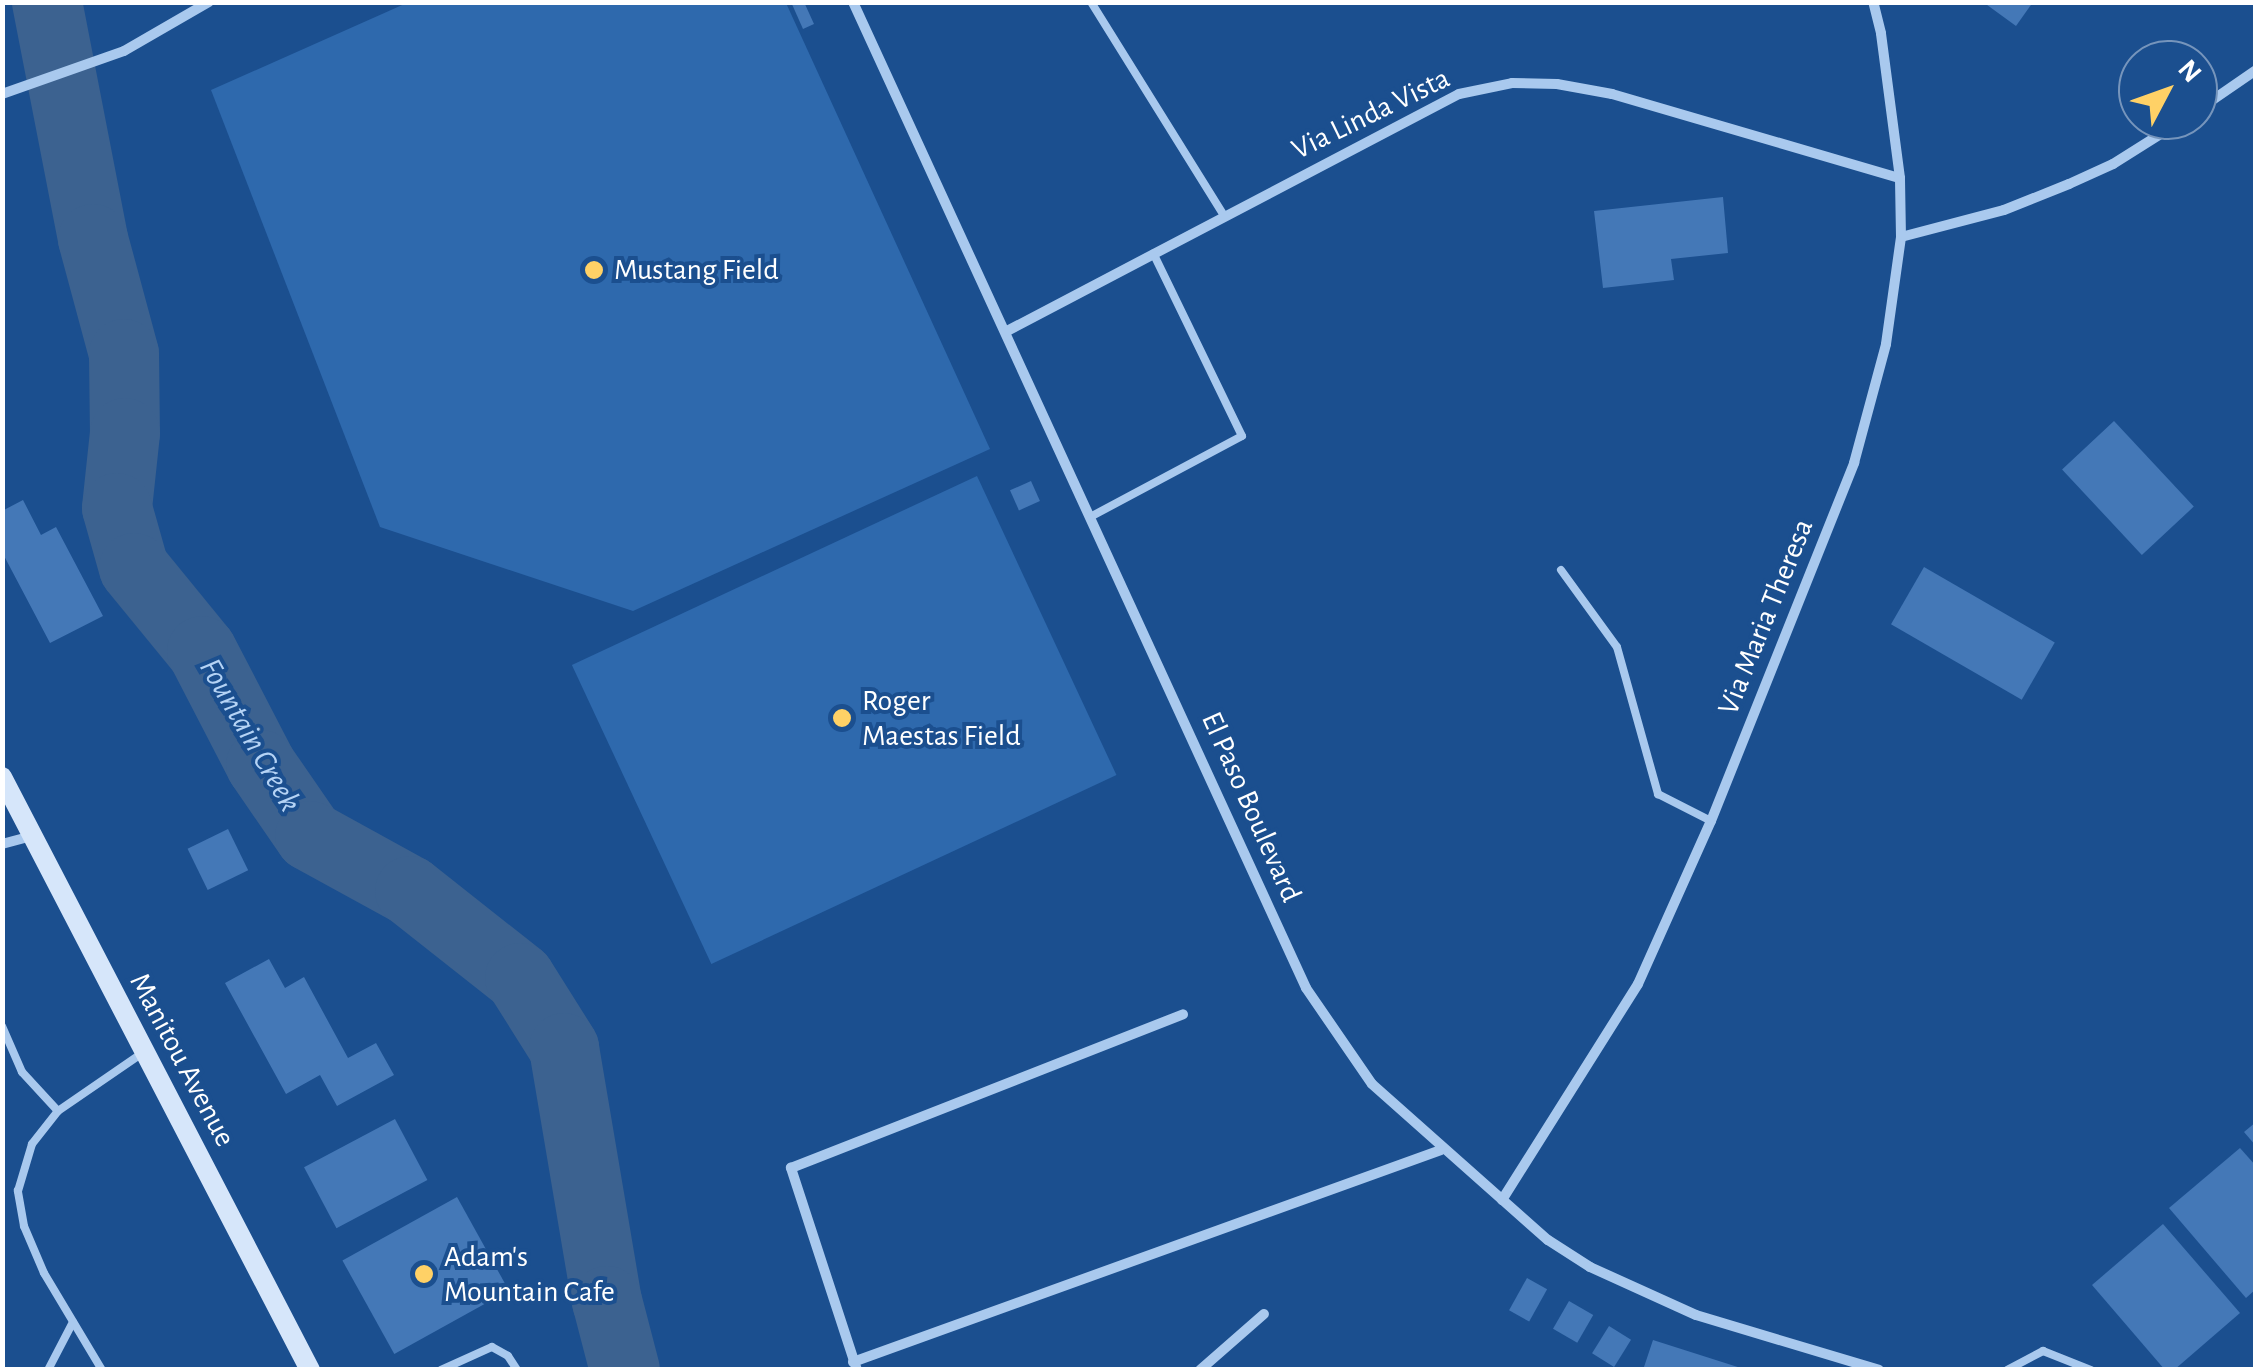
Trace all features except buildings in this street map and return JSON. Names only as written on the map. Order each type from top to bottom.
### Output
[{"type":"main road","name":"Manitou Avenue","points":[[2,777],[310,1370]]},
{"type":"street","points":[[2,94],[124,51],[208,2]]},
{"type":"street","name":"El Paso Boulevard","points":[[853,2],[1306,988],[1372,1084],[1441,1150],[1548,1240],[1637,1292],[1696,1315],[1880,1370]]},
{"type":"street","name":"Via Maria Theresa","points":[[1502,1200],[1638,984],[1711,821],[1854,464],[1886,344],[1901,238],[1900,178],[1881,33],[1872,2]]},
{"type":"street","points":[[2218,96],[2256,70]]},
{"type":"street","name":"Via Linda Vista","points":[[1007,331],[1460,94],[1512,84],[1557,84],[1612,94],[1900,178]]},
{"type":"street","points":[[1901,238],[2004,210],[2113,164],[2151,140]]},
{"type":"street","points":[[2,844],[32,836]]},
{"type":"street","points":[[1183,1014],[790,1168],[855,1366],[1441,1150]]},
{"type":"street","points":[[1200,1370],[1264,1314]]},
{"type":"lane","points":[[1091,2],[1224,216]]},
{"type":"lane","points":[[1092,516],[1242,436],[1154,253]]},
{"type":"lane","points":[[1561,570],[1617,647],[1658,794],[1711,821]]},
{"type":"lane","points":[[2,1026],[22,1072],[58,1111]]},
{"type":"lane","points":[[102,1370],[33,1250],[18,1191],[32,1144],[58,1111],[145,1052]]},
{"type":"lane","points":[[48,1370],[73,1322]]},
{"type":"lane","points":[[441,1370],[492,1347],[515,1362],[517,1370]]},
{"type":"lane","points":[[2007,1370],[2043,1351],[2091,1370]]},
{"type":"shaded area","name":"Mustang Field","points":[[409,2],[786,3],[990,449],[633,611],[380,527],[211,90]]},
{"type":"shaded area","name":"Roger Maestas Field","points":[[977,476],[1116,775],[711,964],[572,665]]},
{"type":"waterway","name":"Fountain Creek","points":[[47,2],[93,239],[124,354],[125,433],[117,508],[134,568],[202,651],[261,765],[310,836],[410,891],[520,978],[564,1048],[607,1301],[625,1370]]},
{"type":"place","name":"Mustang Field","points":[[594,270]]},
{"type":"place","name":"Roger Maestas Field","points":[[842,718]]},
{"type":"place","name":"Adam's Mountain Cafe","points":[[424,1274]]}]
